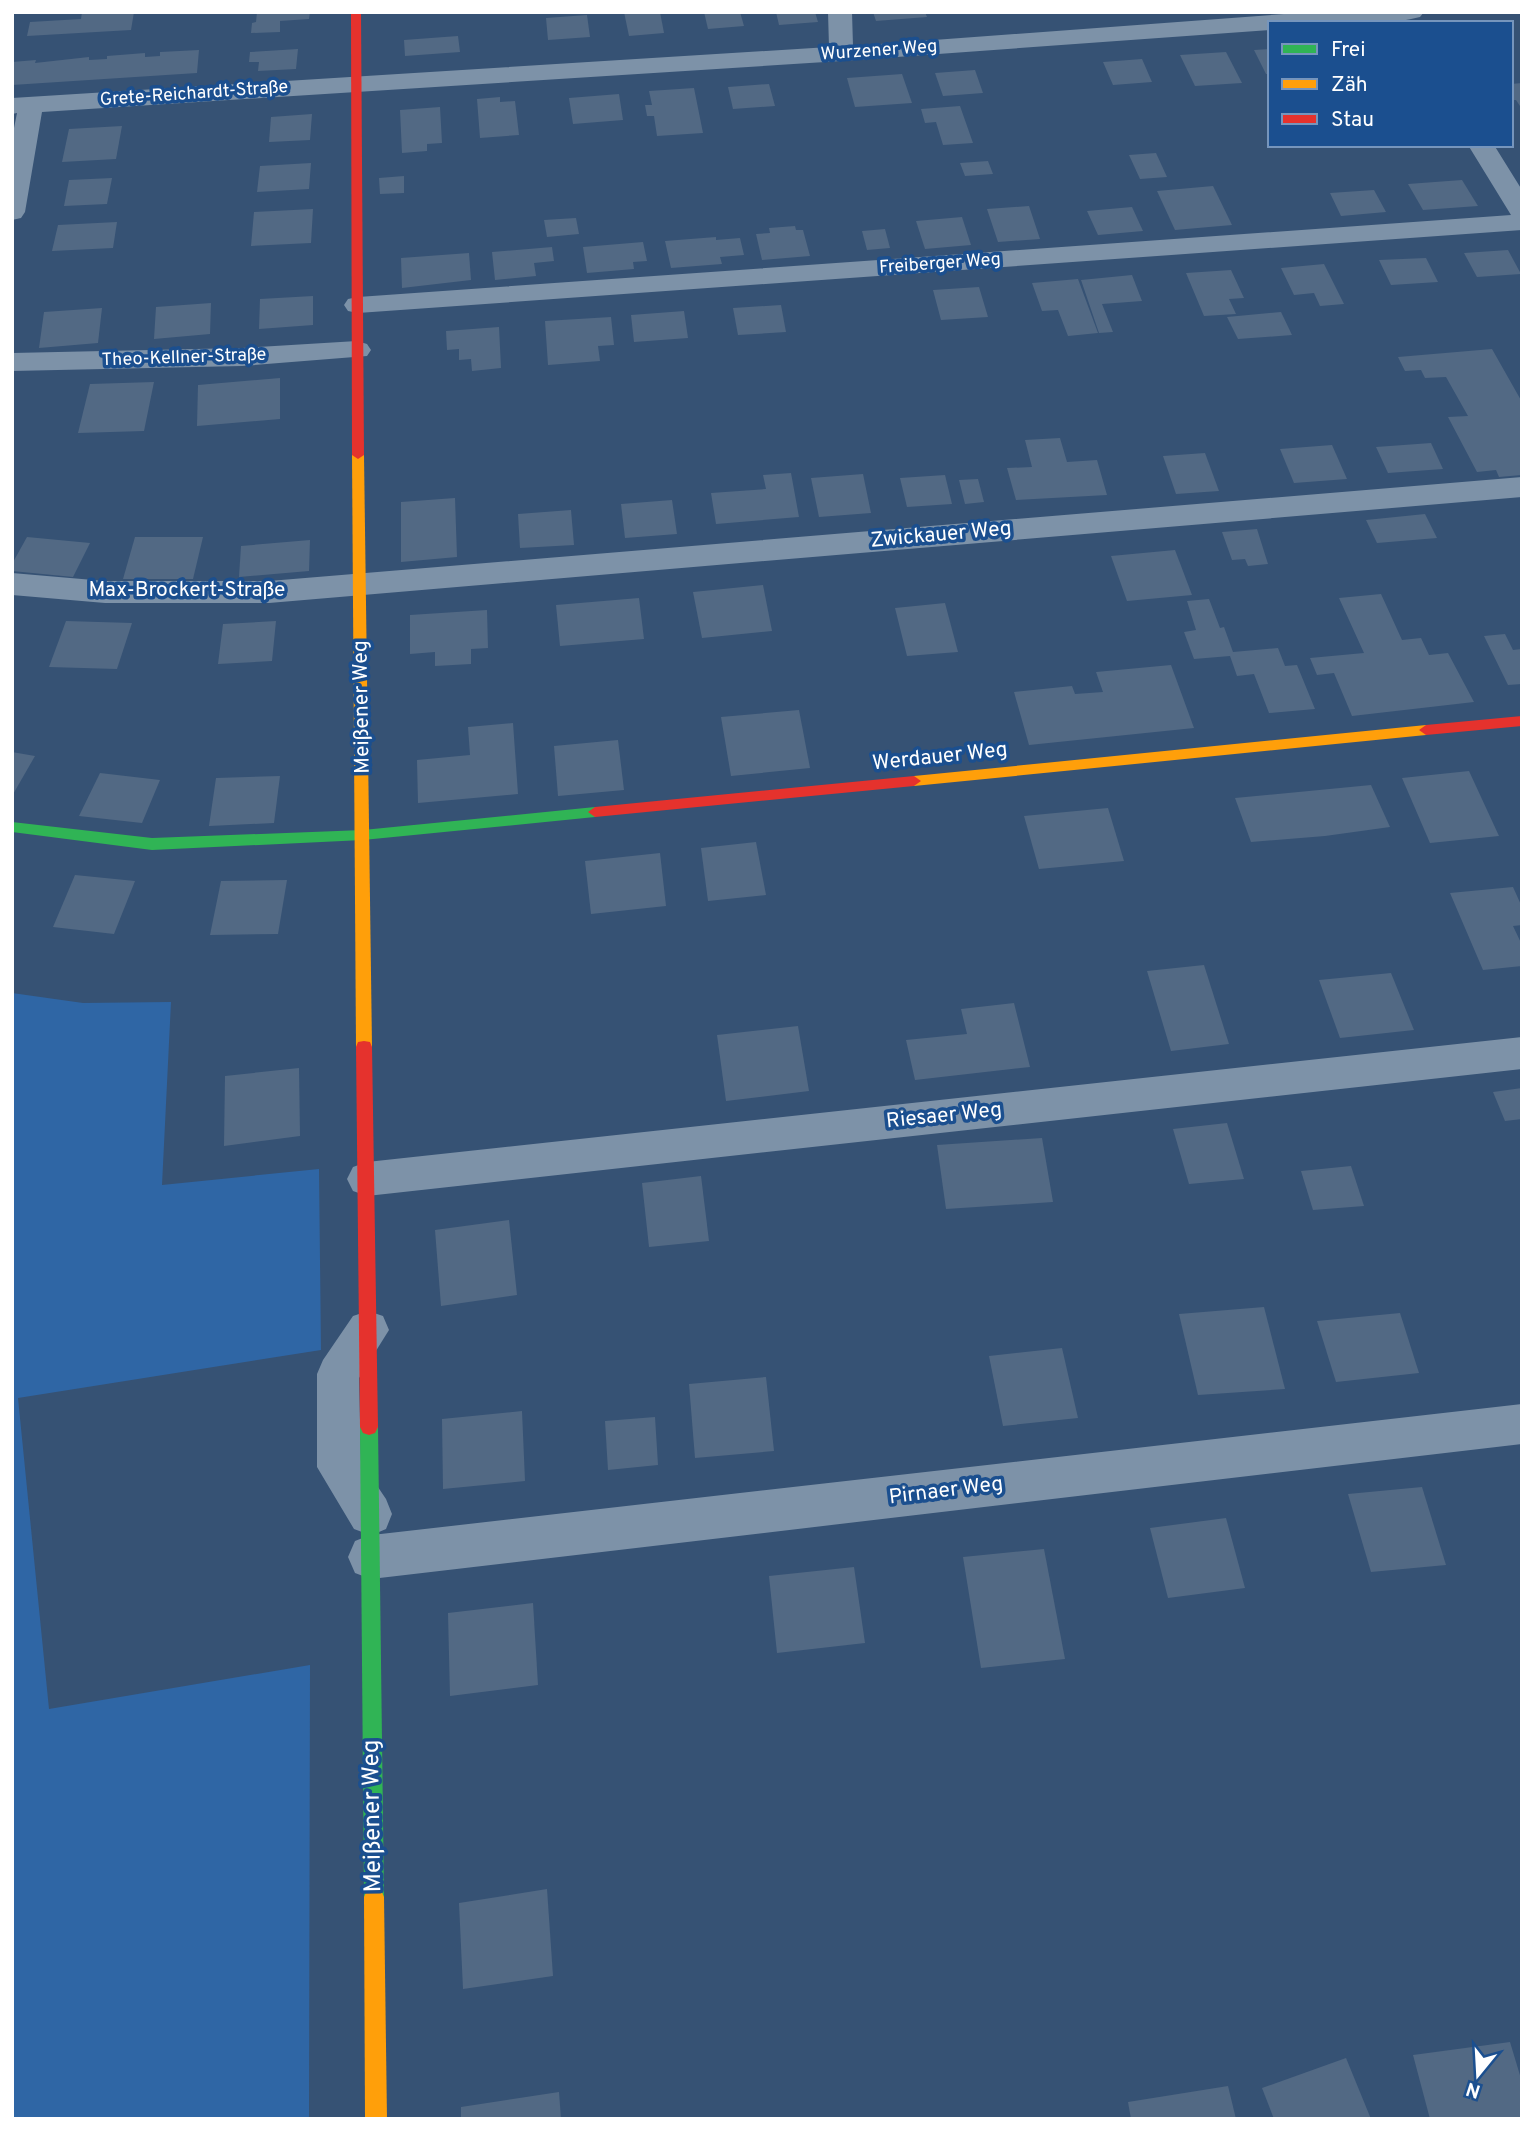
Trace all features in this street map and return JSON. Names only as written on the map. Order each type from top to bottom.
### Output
[{"type":"street","name":"Meißener Weg","points":[[356,12],[356,349],[361,584],[368,1330],[338,1374],[339,1467],[370,1514],[376,2119]]},
{"type":"street","points":[[841,12],[841,54]]},
{"type":"street","name":"Wurzener Weg","points":[[1290,21],[1412,12]]},
{"type":"street","name":"Wurzener Weg","points":[[357,83],[841,54],[1268,23]]},
{"type":"street","name":"Grete-Reichardt-Straße","points":[[12,212],[22,106],[357,83]]},
{"type":"street","points":[[1482,147],[1522,212]]},
{"type":"street","name":"Freiberger Weg","points":[[358,305],[1522,222]]},
{"type":"street","name":"Theo-Kellner-Straße","points":[[12,362],[229,357],[356,349]]},
{"type":"street","name":"Zwickauer Weg","points":[[361,584],[1522,487]]},
{"type":"street","name":"Max-Brockert-Straße","points":[[12,584],[105,592],[269,592],[361,584]]},
{"type":"street","name":"Werdauer Weg","points":[[12,827],[152,844],[363,835],[1522,721]]},
{"type":"street","name":"Riesaer Weg","points":[[367,1179],[1522,1053]]},
{"type":"street","name":"Pirnaer Weg","points":[[371,1558],[1522,1424]]},
{"type":"shaded area","points":[[12,993],[83,1003],[171,1002],[162,1185],[319,1169],[321,1350],[18,1398],[49,1709],[310,1665],[309,2119],[12,2119]]},
{"type":"building","points":[[82,12],[134,12],[131,30],[27,36],[30,22],[81,19]]},
{"type":"building","points":[[257,12],[310,12],[309,19],[280,21],[280,32],[251,33]]},
{"type":"building","points":[[624,12],[660,12],[664,33],[629,36]]},
{"type":"building","points":[[704,12],[740,12],[744,26],[708,29]]},
{"type":"building","points":[[776,12],[815,12],[818,22],[779,25]]},
{"type":"building","points":[[873,12],[925,12],[927,17],[876,21]]},
{"type":"building","points":[[587,15],[590,37],[548,40],[546,18]]},
{"type":"building","points":[[458,36],[460,52],[405,56],[404,40]]},
{"type":"building","points":[[298,49],[296,69],[258,71],[259,62],[249,62],[250,52]]},
{"type":"building","points":[[1268,49],[1268,74],[1266,74],[1254,50]]},
{"type":"building","points":[[199,50],[197,73],[12,85],[12,62],[36,60],[35,63],[89,57],[89,60],[107,59],[107,56],[145,53],[145,57],[160,56],[160,52]]},
{"type":"building","points":[[1226,52],[1242,83],[1195,86],[1180,55]]},
{"type":"building","points":[[1142,59],[1152,82],[1113,85],[1103,62]]},
{"type":"building","points":[[975,70],[983,93],[943,96],[935,73]]},
{"type":"building","points":[[902,74],[912,103],[855,107],[847,78]]},
{"type":"building","points":[[1522,83],[1522,109],[1516,100],[1513,100],[1513,84]]},
{"type":"building","points":[[769,84],[775,106],[733,109],[728,87]]},
{"type":"building","points":[[694,88],[703,133],[657,136],[654,116],[647,116],[645,105],[652,105],[649,91]]},
{"type":"building","points":[[619,94],[623,120],[573,124],[569,98]]},
{"type":"building","points":[[500,97],[500,102],[515,101],[519,135],[480,138],[477,99]]},
{"type":"building","points":[[960,106],[973,143],[943,145],[936,122],[925,123],[921,109]]},
{"type":"building","points":[[440,107],[442,143],[427,144],[427,151],[402,153],[400,110]]},
{"type":"building","points":[[312,114],[310,140],[269,142],[271,117]]},
{"type":"building","points":[[122,126],[116,159],[62,162],[69,129]]},
{"type":"building","points":[[1156,153],[1167,177],[1140,179],[1129,155]]},
{"type":"building","points":[[988,161],[993,174],[965,176],[960,163]]},
{"type":"building","points":[[311,163],[309,189],[257,192],[260,166]]},
{"type":"building","points":[[404,176],[404,193],[380,194],[379,178]]},
{"type":"building","points":[[112,178],[107,204],[64,206],[69,180]]},
{"type":"building","points":[[1462,180],[1478,206],[1423,210],[1408,184]]},
{"type":"building","points":[[1213,186],[1232,225],[1175,230],[1157,191]]},
{"type":"building","points":[[1374,190],[1386,212],[1341,216],[1330,193]]},
{"type":"building","points":[[1029,206],[1040,239],[998,242],[987,209]]},
{"type":"building","points":[[1132,207],[1143,231],[1098,235],[1087,211]]},
{"type":"building","points":[[313,209],[311,243],[251,246],[254,212]]},
{"type":"building","points":[[962,217],[971,245],[925,249],[916,221]]},
{"type":"building","points":[[576,218],[579,234],[547,237],[544,220]]},
{"type":"building","points":[[117,222],[113,248],[52,251],[58,225]]},
{"type":"building","points":[[795,226],[796,230],[803,230],[810,256],[762,260],[756,234],[770,233],[769,228]]},
{"type":"building","points":[[885,229],[890,248],[867,250],[862,231]]},
{"type":"building","points":[[716,237],[716,240],[740,238],[744,255],[720,257],[722,264],[671,268],[665,241]]},
{"type":"building","points":[[643,242],[647,261],[633,262],[634,269],[587,273],[583,247]]},
{"type":"building","points":[[552,247],[554,261],[534,263],[536,276],[495,280],[492,252]]},
{"type":"building","points":[[1508,250],[1521,274],[1477,277],[1464,253]]},
{"type":"building","points":[[469,253],[471,280],[402,288],[401,258]]},
{"type":"building","points":[[1426,258],[1438,282],[1391,285],[1379,260]]},
{"type":"building","points":[[1324,264],[1344,304],[1320,306],[1314,293],[1294,295],[1281,268]]},
{"type":"building","points":[[1231,270],[1244,298],[1229,299],[1236,314],[1204,316],[1186,273]]},
{"type":"building","points":[[1132,275],[1142,301],[1102,304],[1113,332],[1099,333],[1081,280]]},
{"type":"building","points":[[1078,279],[1098,333],[1068,336],[1058,310],[1042,311],[1032,283]]},
{"type":"building","points":[[979,287],[988,317],[941,320],[933,290]]},
{"type":"building","points":[[313,296],[313,325],[259,329],[260,299]]},
{"type":"building","points":[[211,303],[210,334],[154,339],[156,307]]},
{"type":"building","points":[[781,305],[786,332],[738,335],[733,308]]},
{"type":"building","points":[[102,308],[98,343],[39,348],[44,312]]},
{"type":"building","points":[[684,311],[688,338],[634,342],[631,315]]},
{"type":"building","points":[[1281,312],[1292,335],[1238,339],[1227,317]]},
{"type":"building","points":[[611,317],[614,345],[598,346],[600,361],[548,365],[545,321]]},
{"type":"building","points":[[499,327],[501,368],[472,371],[471,359],[459,360],[459,349],[447,350],[446,331]]},
{"type":"building","points":[[1492,349],[1522,402],[1522,475],[1499,477],[1496,470],[1477,472],[1448,417],[1468,416],[1446,377],[1425,378],[1421,370],[1405,371],[1398,357]]},
{"type":"building","points":[[280,378],[280,419],[197,426],[198,385]]},
{"type":"building","points":[[154,382],[144,431],[78,433],[90,384]]},
{"type":"building","points":[[1060,438],[1067,462],[1097,460],[1107,495],[1016,500],[1007,468],[1032,467],[1025,440]]},
{"type":"building","points":[[1431,443],[1443,469],[1388,473],[1376,447]]},
{"type":"building","points":[[1332,445],[1347,479],[1294,483],[1280,449]]},
{"type":"building","points":[[1205,453],[1219,491],[1176,494],[1163,456]]},
{"type":"building","points":[[791,473],[799,517],[716,524],[711,493],[766,489],[763,475]]},
{"type":"building","points":[[863,474],[871,513],[819,517],[811,478]]},
{"type":"building","points":[[945,475],[952,504],[907,507],[900,478]]},
{"type":"building","points":[[978,479],[984,502],[965,504],[959,480]]},
{"type":"building","points":[[455,498],[457,557],[401,562],[401,502]]},
{"type":"building","points":[[672,500],[677,534],[625,538],[621,504]]},
{"type":"building","points":[[571,510],[574,545],[520,548],[518,514]]},
{"type":"building","points":[[1425,514],[1437,538],[1377,543],[1366,520]]},
{"type":"building","points":[[1257,529],[1268,564],[1248,566],[1245,559],[1232,560],[1222,532]]},
{"type":"building","points":[[27,537],[90,543],[73,577],[12,571],[12,564]]},
{"type":"building","points":[[135,537],[203,537],[193,579],[123,579]]},
{"type":"building","points":[[310,540],[309,571],[239,577],[241,546]]},
{"type":"building","points":[[1175,550],[1192,595],[1127,601],[1111,556]]},
{"type":"building","points":[[763,585],[772,631],[702,638],[693,592]]},
{"type":"building","points":[[1381,594],[1402,640],[1421,638],[1429,655],[1448,653],[1474,702],[1352,716],[1334,673],[1317,675],[1310,658],[1364,653],[1339,598]]},
{"type":"building","points":[[639,598],[644,639],[560,646],[556,605]]},
{"type":"building","points":[[1209,599],[1220,628],[1224,627],[1233,652],[1278,648],[1285,666],[1297,665],[1315,709],[1269,713],[1254,674],[1237,676],[1230,656],[1194,659],[1184,632],[1196,630],[1187,601]]},
{"type":"building","points":[[945,603],[958,652],[907,656],[895,608]]},
{"type":"building","points":[[487,610],[488,648],[471,649],[471,664],[435,666],[435,652],[410,654],[410,615]]},
{"type":"building","points":[[66,621],[132,623],[117,669],[49,667]]},
{"type":"building","points":[[276,621],[272,661],[218,664],[223,624]]},
{"type":"building","points":[[1505,634],[1513,650],[1522,649],[1522,684],[1508,685],[1484,636]]},
{"type":"building","points":[[1171,665],[1194,728],[1029,745],[1014,692],[1072,686],[1075,694],[1103,692],[1096,672]]},
{"type":"building","points":[[799,710],[810,768],[731,776],[721,717]]},
{"type":"building","points":[[513,723],[518,794],[418,803],[417,760],[470,755],[468,727]]},
{"type":"building","points":[[618,740],[624,790],[558,796],[554,746]]},
{"type":"building","points":[[12,752],[35,756],[12,796]]},
{"type":"building","points":[[1469,771],[1499,836],[1430,843],[1402,778]]},
{"type":"building","points":[[100,773],[160,780],[142,823],[79,816]]},
{"type":"building","points":[[280,776],[274,823],[209,826],[216,778]]},
{"type":"building","points":[[1371,785],[1390,827],[1325,836],[1251,842],[1235,798]]},
{"type":"building","points":[[1108,808],[1124,861],[1039,869],[1024,816]]},
{"type":"building","points":[[756,842],[766,895],[708,901],[701,848]]},
{"type":"building","points":[[660,853],[666,906],[591,914],[585,861]]},
{"type":"building","points":[[75,875],[135,881],[114,934],[53,927]]},
{"type":"building","points":[[287,880],[278,934],[210,935],[221,881]]},
{"type":"building","points":[[1513,887],[1522,907],[1522,925],[1513,926],[1522,945],[1522,966],[1483,970],[1450,893]]},
{"type":"building","points":[[1204,965],[1229,1044],[1171,1051],[1147,971]]},
{"type":"building","points":[[1391,973],[1414,1030],[1340,1038],[1319,980]]},
{"type":"building","points":[[1014,1003],[1030,1067],[915,1080],[906,1040],[967,1034],[961,1009]]},
{"type":"building","points":[[798,1026],[809,1091],[726,1101],[717,1035]]},
{"type":"building","points":[[299,1068],[300,1136],[224,1146],[225,1076]]},
{"type":"building","points":[[1522,1088],[1522,1119],[1505,1121],[1493,1092]]},
{"type":"building","points":[[1227,1123],[1244,1179],[1189,1184],[1173,1129]]},
{"type":"building","points":[[1042,1138],[1053,1202],[946,1209],[937,1145]]},
{"type":"building","points":[[1351,1166],[1364,1206],[1313,1210],[1301,1171]]},
{"type":"building","points":[[701,1176],[709,1241],[649,1247],[642,1183]]},
{"type":"building","points":[[509,1220],[517,1295],[441,1306],[435,1230]]},
{"type":"building","points":[[1264,1307],[1285,1389],[1198,1395],[1179,1314]]},
{"type":"building","points":[[1400,1313],[1419,1373],[1336,1382],[1317,1321]]},
{"type":"building","points":[[1062,1348],[1078,1418],[1003,1426],[989,1356]]},
{"type":"building","points":[[766,1377],[774,1451],[695,1458],[689,1384]]},
{"type":"building","points":[[522,1411],[525,1481],[443,1489],[442,1419]]},
{"type":"building","points":[[655,1417],[658,1465],[608,1470],[605,1421]]},
{"type":"building","points":[[1422,1487],[1446,1565],[1371,1572],[1348,1494]]},
{"type":"building","points":[[1226,1518],[1245,1588],[1168,1598],[1150,1528]]},
{"type":"building","points":[[1044,1549],[1065,1659],[981,1668],[963,1557]]},
{"type":"building","points":[[854,1567],[865,1643],[777,1653],[769,1576]]},
{"type":"building","points":[[533,1603],[538,1685],[450,1696],[448,1613]]},
{"type":"building","points":[[547,1889],[553,1976],[463,1989],[459,1903]]},
{"type":"building","points":[[1510,2042],[1522,2082],[1522,2119],[1430,2119],[1413,2055]]},
{"type":"building","points":[[1346,2058],[1371,2119],[1274,2119],[1262,2088]]},
{"type":"building","points":[[1228,2086],[1236,2119],[1131,2119],[1128,2102]]},
{"type":"building","points":[[559,2092],[561,2119],[461,2119],[461,2107]]},
{"type":"traffic: fast","points":[[12,827],[152,844],[363,835],[595,812]]},
{"type":"traffic: fast","points":[[369,1427],[374,1897]]},
{"type":"traffic: slow","points":[[358,455],[364,1047]]},
{"type":"traffic: slow","points":[[914,781],[1426,730]]},
{"type":"traffic: slow","points":[[374,1897],[376,2119]]},
{"type":"traffic: jam","points":[[356,12],[358,455]]},
{"type":"traffic: jam","points":[[1426,730],[1522,721]]},
{"type":"traffic: jam","points":[[595,812],[914,781]]},
{"type":"traffic: jam","points":[[364,1047],[369,1427]]}]
